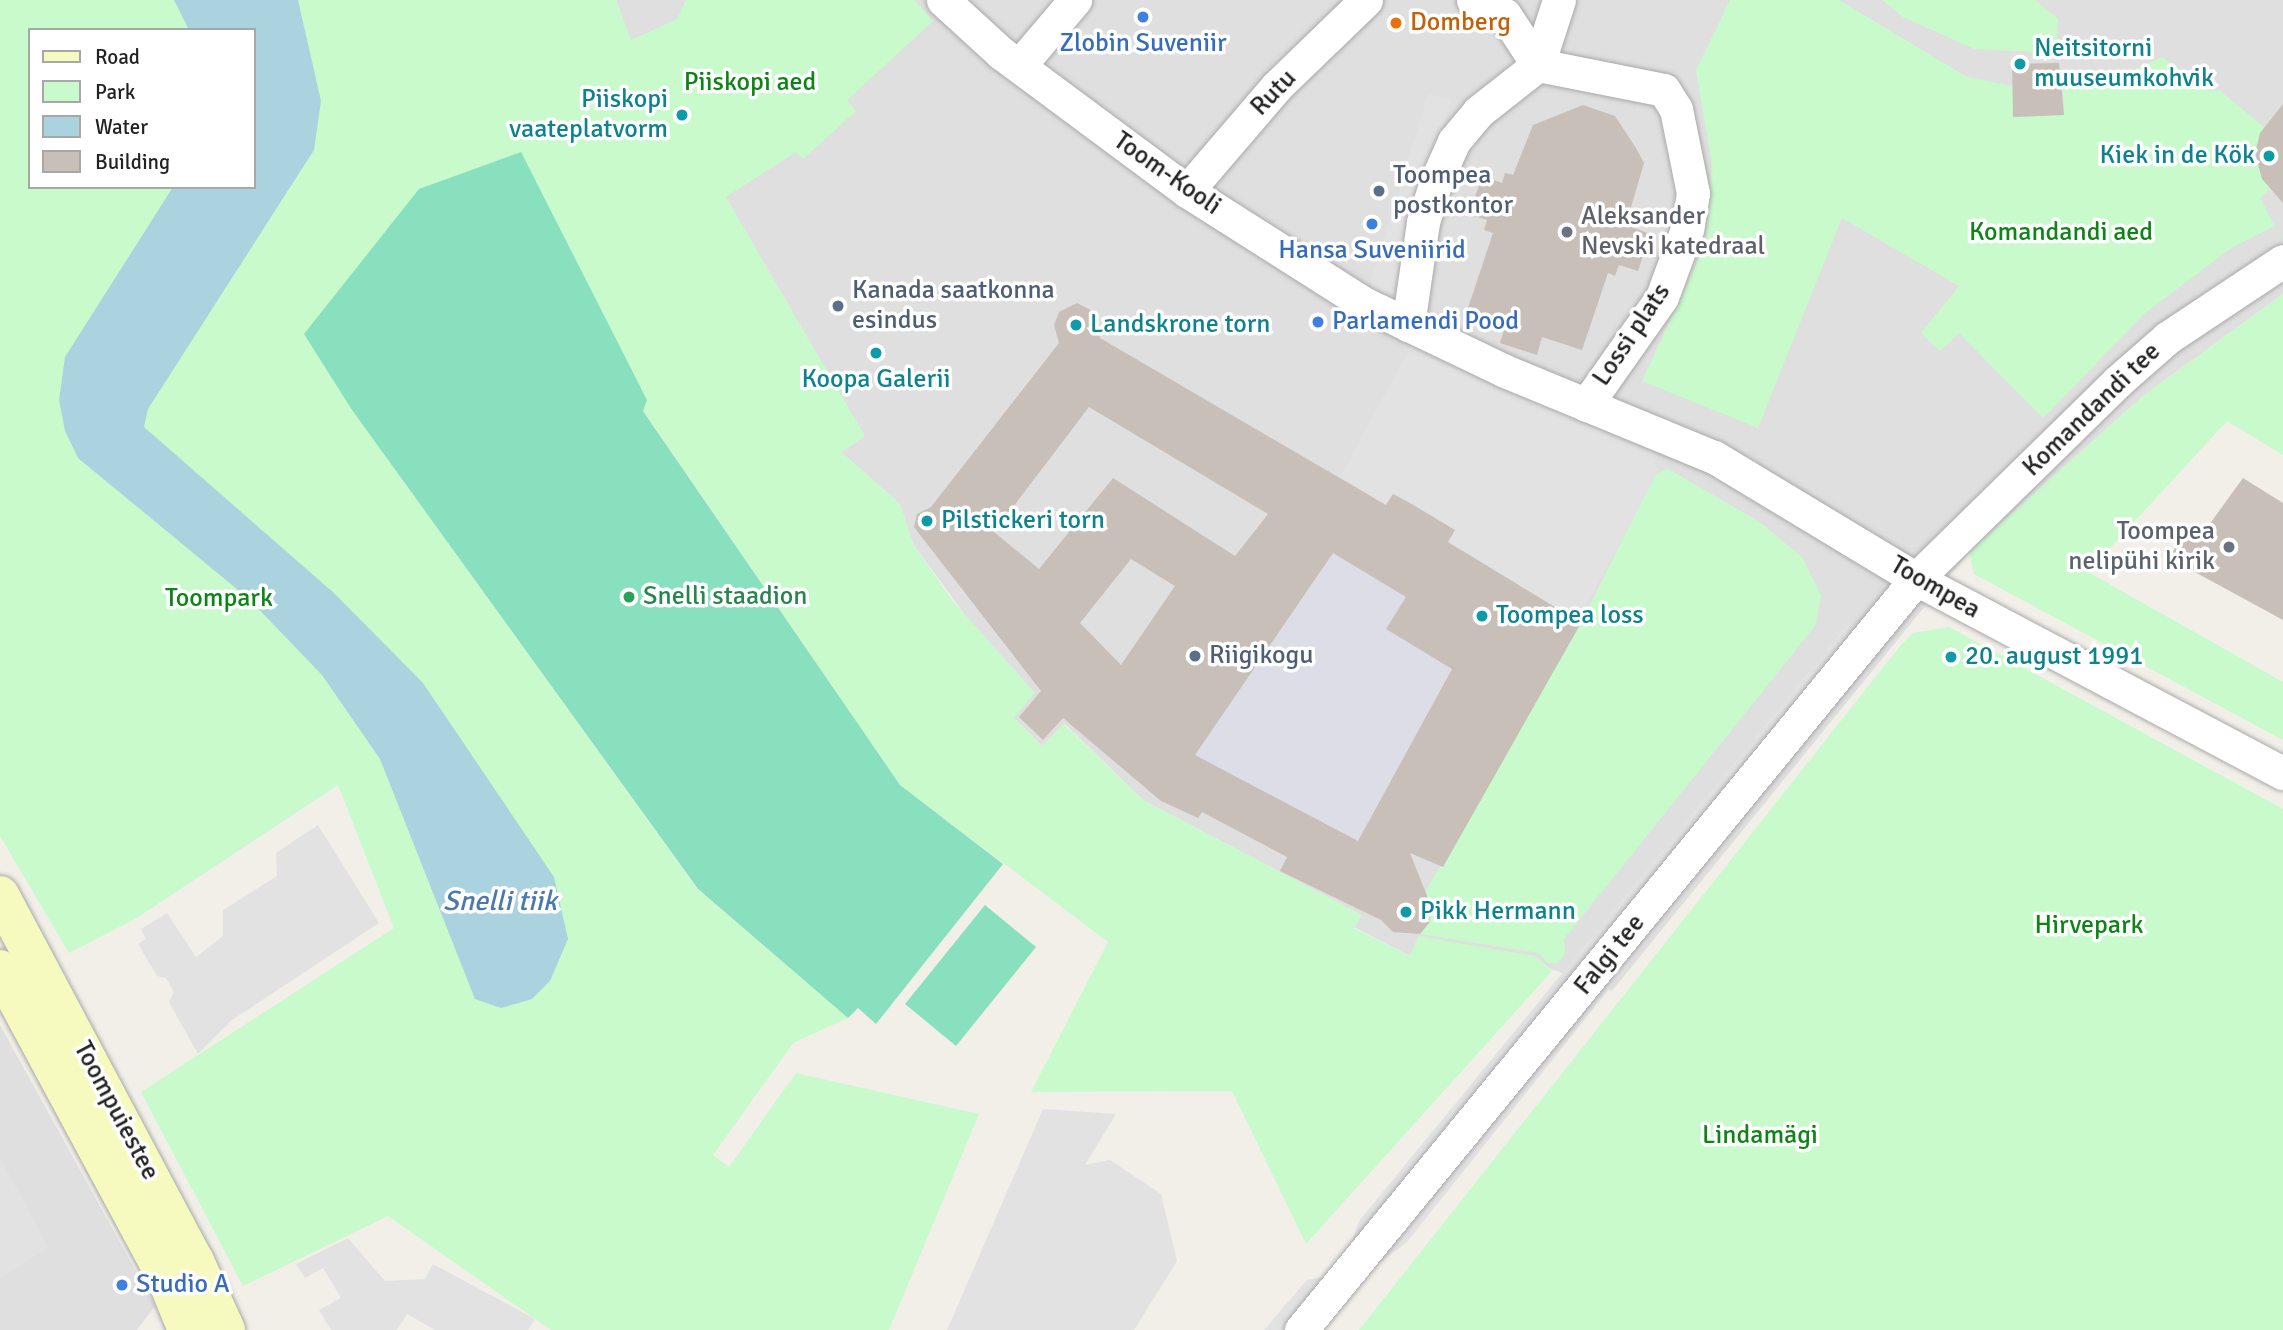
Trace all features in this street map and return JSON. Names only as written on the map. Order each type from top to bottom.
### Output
[{"type":"main road","name":"Toompuiestee","points":[[0,895],[190,1251],[226,1330]]},
{"type":"main road","name":"Toompuiestee","points":[[0,969],[165,1276],[187,1330]]},
{"type":"street","name":"Toom-Kooli","points":[[943,0],[1019,66],[1187,191],[1365,304],[1408,325]]},
{"type":"street","points":[[1019,66],[1075,0]]},
{"type":"street","name":"Rutu","points":[[1187,191],[1276,88],[1366,0]]},
{"type":"street","points":[[1473,0],[1505,15],[1538,65]]},
{"type":"street","points":[[1408,325],[1423,222],[1454,141],[1478,112],[1538,65],[1559,0]]},
{"type":"street","name":"Lossi plats","points":[[1408,325],[1586,405],[1662,297],[1678,262],[1693,193],[1676,109],[1664,90],[1538,65]]},
{"type":"street","name":"Komandandi tee","points":[[1916,579],[2127,373],[2177,331],[2283,261]]},
{"type":"street","name":"Toompea","points":[[1586,405],[1714,457],[1916,579],[2283,773]]},
{"type":"street","name":"Falgi tee","points":[[1301,1330],[1916,579]]},
{"type":"shaded area","points":[[616,0],[2283,0],[2283,294],[2143,396],[1969,552],[1612,991],[1540,965],[1410,956],[1354,927],[1362,915],[1143,800],[1065,724],[1042,746],[1014,718],[987,645],[913,544],[900,504],[841,452],[864,436],[630,40]]},
{"type":"shaded area","points":[[1428,94],[1451,100],[1390,299],[1368,291]]},
{"type":"shaded area","points":[[1412,344],[1659,454],[1654,464],[1659,470],[1578,621],[1448,542],[1454,530],[1394,494],[1386,505],[1340,477]]},
{"type":"shaded area","points":[[1334,553],[1406,597],[1387,629],[1452,669],[1344,866],[1340,831],[1211,763],[1176,783]]},
{"type":"shaded area","points":[[1850,622],[1845,643],[1350,1248],[1359,1221]]},
{"type":"shaded area","points":[[1875,656],[1407,1242],[1382,1261],[1377,1258]]},
{"type":"shaded area","points":[[318,825],[379,923],[232,1020],[198,1054],[169,1002],[174,992],[166,978],[157,976],[138,944],[146,939],[141,929],[167,913],[196,957],[223,936],[223,910],[277,876],[276,853]]},
{"type":"shaded area","points":[[0,1025],[155,1306],[137,1330],[0,1330]]},
{"type":"shaded area","points":[[1043,1109],[1116,1114],[1085,1165],[1110,1160],[1161,1194],[1177,1261],[1134,1330],[947,1330]]},
{"type":"shaded area","points":[[0,1157],[48,1248],[0,1278]]},
{"type":"shaded area","points":[[348,1238],[385,1281],[425,1279],[433,1264],[535,1319],[528,1330],[435,1330],[407,1314],[397,1330],[331,1330],[319,1310],[341,1298],[323,1268],[305,1278],[296,1264]]},
{"type":"shaded area","points":[[1334,1275],[1283,1330],[1264,1330],[1307,1280]]},
{"type":"green space","name":"Toompark","points":[[0,0],[616,0],[631,40],[677,19],[686,0],[914,0],[933,21],[847,100],[856,111],[803,159],[796,152],[726,197],[865,436],[841,452],[900,504],[913,544],[952,600],[1035,693],[1014,718],[1042,746],[1064,724],[1143,800],[1362,915],[1354,928],[1410,956],[1418,936],[1535,956],[1552,971],[1306,1244],[1232,1091],[1031,1092],[1108,942],[900,785],[643,410],[352,410],[697,889],[848,1018],[793,1043],[713,1155],[729,1167],[796,1073],[979,1114],[889,1330],[551,1330],[388,1216],[243,1286],[141,1092],[394,928],[338,785],[135,919],[69,953],[0,836]]},
{"type":"green space","name":"Komandandi aed","points":[[1730,0],[1839,0],[1967,77],[2013,86],[2013,117],[2064,115],[2063,88],[2124,74],[2162,57],[2211,91],[2219,90],[2264,127],[2255,159],[2271,188],[2260,198],[2275,226],[2231,248],[2144,314],[2043,418],[1959,333],[1940,351],[1921,333],[1959,286],[1842,218],[1758,428],[1642,381],[1706,243],[1712,164],[1696,70]]},
{"type":"green space","points":[[1882,0],[2035,0],[2058,19],[2056,53],[1974,49],[1903,17]]},
{"type":"green space","name":"Snelli staadion","points":[[521,152],[647,400],[643,411],[900,785],[1003,864],[876,1024],[858,1008],[848,1018],[698,889],[352,410],[304,334],[419,189]]},
{"type":"green space","points":[[2283,294],[2283,455],[2227,421],[2088,572],[2283,682],[2283,740],[1974,574],[1969,552],[2143,396]]},
{"type":"green space","points":[[1668,469],[1758,521],[1803,558],[1821,596],[1815,626],[1564,939],[1565,954],[1558,963],[1547,963],[1539,953],[1420,934],[1432,915],[1424,894],[1581,623],[1655,474]]},
{"type":"green space","points":[[1949,627],[2283,809],[2283,1330],[1359,1330],[1900,646],[1913,633]]},
{"type":"green space","points":[[985,905],[1036,947],[956,1046],[905,1004]]},
{"type":"water","name":"Snelli tiik","points":[[174,0],[298,0],[321,101],[314,150],[148,409],[144,427],[335,594],[423,683],[554,877],[568,939],[550,981],[532,999],[501,1008],[475,999],[380,759],[322,675],[249,599],[78,458],[65,431],[59,400],[65,357],[172,189],[256,189],[256,28],[188,28]]},
{"type":"building","points":[[2059,63],[2064,115],[2013,117],[2012,64]]},
{"type":"building","name":"Kiek in de Kök","points":[[2283,104],[2283,203],[2262,179],[2255,153],[2260,133]]},
{"type":"building","name":"Aleksander Nevski katedraal","points":[[1583,105],[1615,116],[1644,163],[1629,214],[1636,217],[1632,227],[1650,234],[1638,271],[1619,265],[1615,276],[1608,273],[1582,350],[1542,337],[1537,355],[1500,343],[1506,324],[1467,311],[1493,233],[1484,230],[1487,220],[1468,214],[1483,176],[1502,183],[1505,173],[1513,175],[1533,125]]},
{"type":"building","name":"Toompea loss","points":[[1077,303],[1096,313],[1100,338],[1386,505],[1393,494],[1410,503],[1455,530],[1448,542],[1581,623],[1443,867],[1410,853],[1431,906],[1429,923],[1420,934],[1393,932],[1381,920],[1280,871],[1287,857],[1202,812],[1198,818],[1161,801],[1063,718],[1043,740],[1019,717],[1041,691],[914,527],[917,514],[931,507],[1059,343],[1054,325],[1059,312]],"holes":[[[1089,407],[1268,514],[1235,556],[1113,478],[1039,569],[994,532]],[[1333,553],[1406,597],[1386,629],[1452,669],[1358,841],[1195,755]],[[1131,559],[1175,586],[1121,665],[1080,623]]]},
{"type":"building","name":"Toompea nelipühi kirik","points":[[2243,478],[2283,503],[2283,620],[2169,558],[2187,528],[2201,536]]},
{"type":"place","name":"Zlobin Suveniir","points":[[1143,17]]},
{"type":"place","name":"Domberg","points":[[1396,23]]},
{"type":"place","name":"Neitsitorni muuseumkohvik","points":[[2020,64]]},
{"type":"place","name":"Piiskopi vaateplatvorm","points":[[682,115]]},
{"type":"place","name":"Kiek in de Kök","points":[[2269,156]]},
{"type":"place","name":"Toompea postkontor","points":[[1379,191]]},
{"type":"place","name":"Hansa Suveniirid","points":[[1372,224]]},
{"type":"place","name":"Aleksander Nevski katedraal","points":[[1567,232]]},
{"type":"place","name":"Kanada saatkonna esindus","points":[[838,306]]},
{"type":"place","name":"Parlamendi Pood","points":[[1318,322]]},
{"type":"place","name":"Landskrone torn","points":[[1076,325]]},
{"type":"place","name":"Koopa Galerii","points":[[876,353]]},
{"type":"place","name":"Pilstickeri torn","points":[[927,521]]},
{"type":"place","name":"Toompea nelipühi kirik","points":[[2229,547]]},
{"type":"place","name":"Snelli staadion","points":[[629,597]]},
{"type":"place","name":"Toompea loss","points":[[1482,616]]},
{"type":"place","name":"Riigikogu","points":[[1195,656]]},
{"type":"place","name":"20. august 1991","points":[[1951,657]]},
{"type":"place","name":"Pikk Hermann","points":[[1406,912]]},
{"type":"place","name":"Studio A","points":[[122,1285]]},
{"type":"park label","name":"Piiskopi aed","points":[[750,83]]},
{"type":"park label","name":"Hirvepark","points":[[2089,926]]},
{"type":"park label","name":"Lindamägi","points":[[1760,1136]]}]
